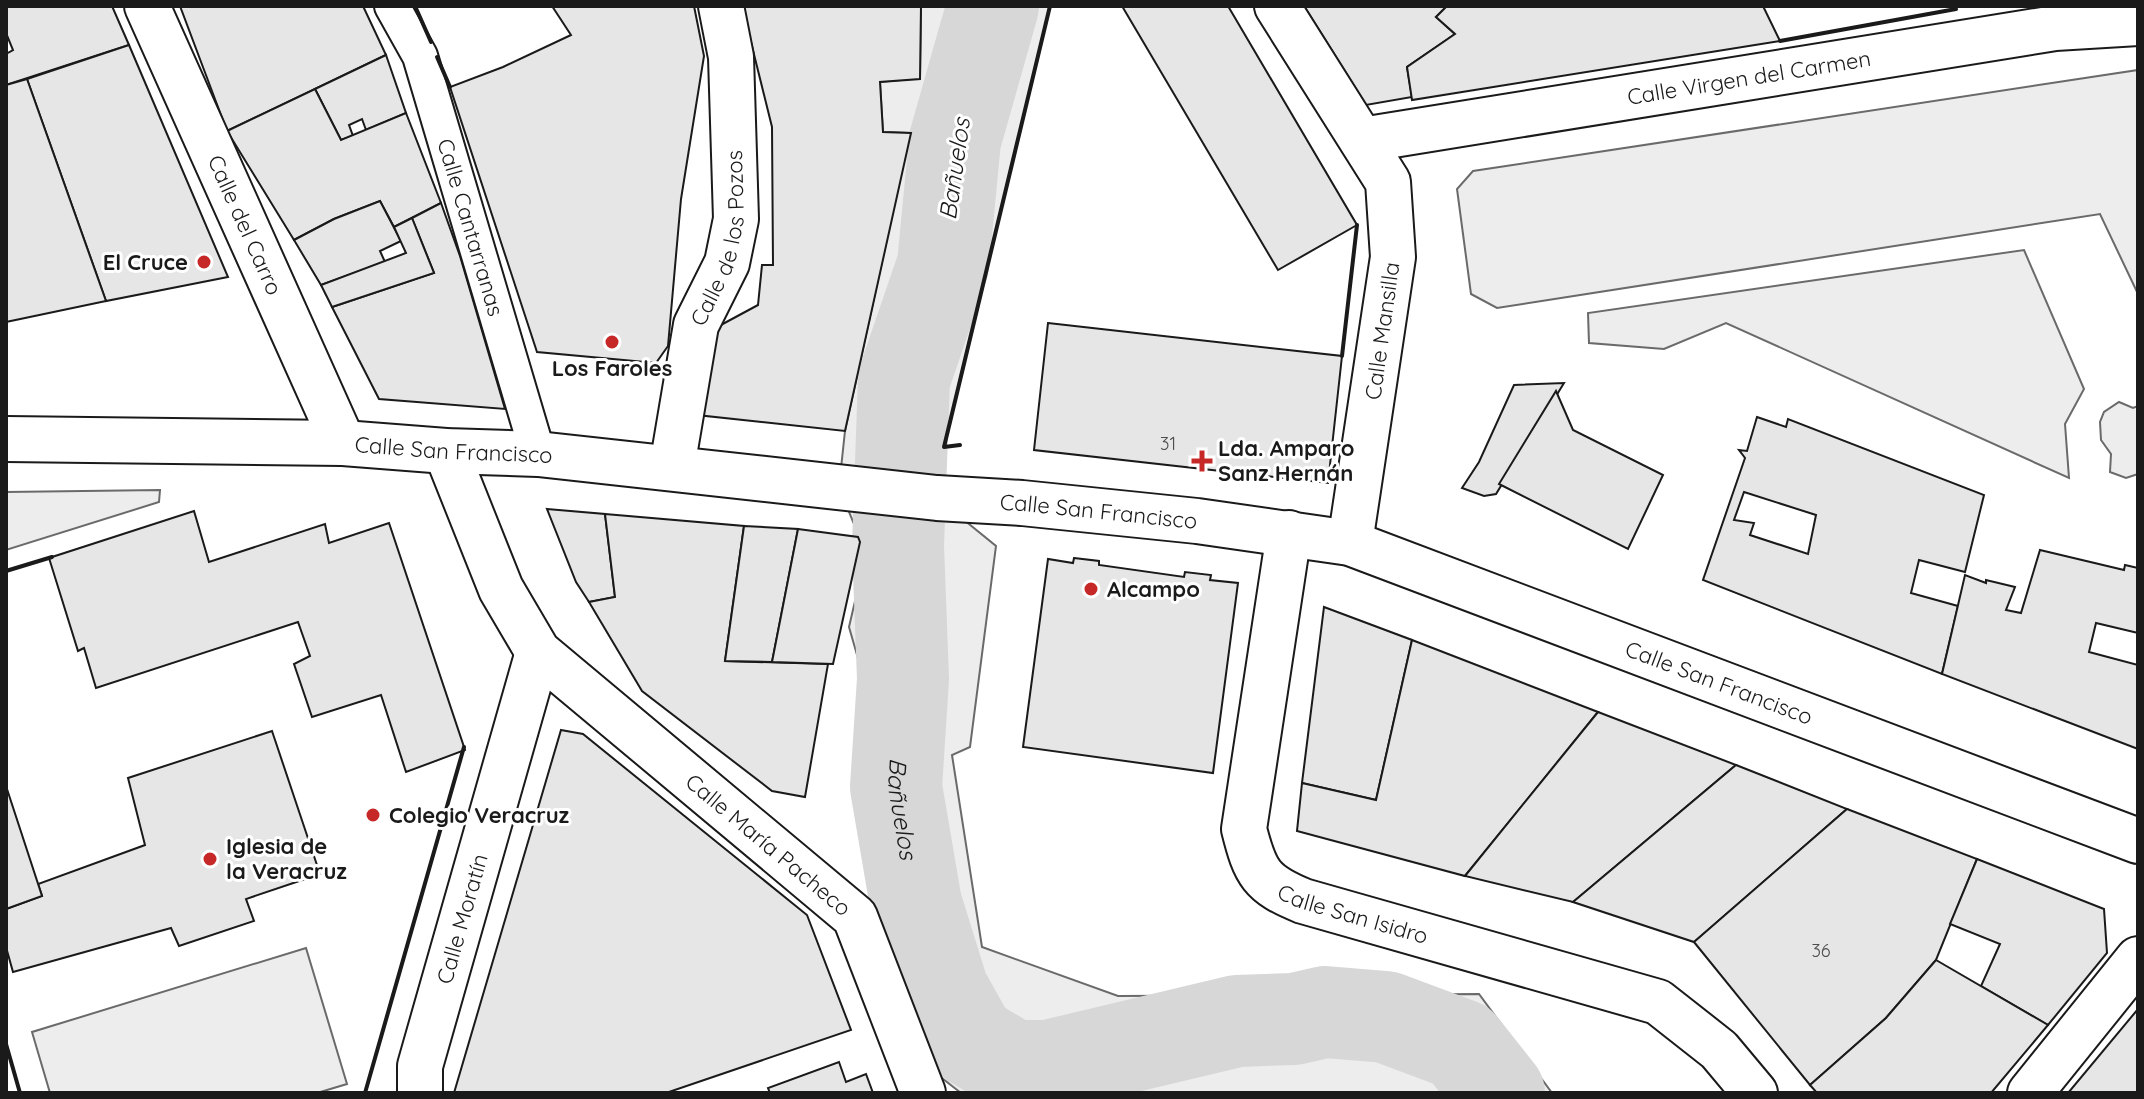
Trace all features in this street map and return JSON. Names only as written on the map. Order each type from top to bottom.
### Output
[{"type":"street","name":"Calle del Carro","points":[[147,6],[343,443]]},
{"type":"street","name":"Calle Cantarranas","points":[[392,6],[420,56],[538,454]]},
{"type":"street","name":"Calle de los Pozos","points":[[672,467],[696,325],[727,263],[736,219],[731,57],[721,6]]},
{"type":"street","name":"Calle Mansilla","points":[[1277,6],[1388,182],[1393,257],[1350,543]]},
{"type":"street","name":"Calle Virgen del Carmen","points":[[1362,140],[2055,28],[2138,23]]},
{"type":"street","name":"Calle San Francisco","points":[[6,439],[343,443],[538,454],[878,491],[1197,521],[1350,543],[2138,841]]},
{"type":"street","name":"Calle María Pacheco","points":[[446,451],[501,589],[538,652],[855,917],[923,1093]]},
{"type":"street","name":"Calle San Isidro","points":[[1289,533],[1244,829],[1252,864],[1274,890],[1303,901],[1658,1002],[1719,1050],[1755,1093]]},
{"type":"street","name":"Calle Moratín","points":[[420,1093],[420,1066],[538,652]]},
{"type":"street","points":[[2030,1093],[2138,959]]},
{"type":"shaded area","points":[[921,6],[1050,6],[944,447],[937,498],[996,546],[970,747],[952,755],[982,947],[1118,996],[1479,994],[1552,1093],[961,1093],[906,1050],[868,858],[876,721],[849,627],[866,554],[839,487],[845,431],[910,133],[883,132],[880,82],[920,78]]},
{"type":"shaded area","points":[[2138,70],[2138,294],[2100,214],[1497,308],[1471,294],[1457,189],[1473,171]]},
{"type":"shaded area","points":[[2024,250],[2084,389],[2065,424],[2069,478],[1726,323],[1664,349],[1589,343],[1588,313]]},
{"type":"shaded area","points":[[2119,402],[2133,408],[2138,406],[2138,474],[2126,478],[2110,472],[2111,454],[2101,440],[2100,422],[2104,412]]},
{"type":"shaded area","points":[[160,490],[159,502],[6,550],[6,492]]},
{"type":"shaded area","points":[[306,948],[347,1084],[317,1093],[50,1093],[32,1032]]},
{"type":"building","points":[[6,6],[112,6],[129,45],[6,85],[6,54],[13,50],[6,33]]},
{"type":"building","points":[[180,6],[363,6],[386,55],[227,131]]},
{"type":"building","points":[[552,6],[694,6],[704,56],[681,199],[668,346],[656,363],[537,352],[450,87],[503,67],[571,35]]},
{"type":"building","points":[[742,6],[921,6],[920,79],[880,82],[883,132],[911,133],[845,431],[697,415],[706,333],[758,305],[762,265],[773,265],[772,127]]},
{"type":"building","points":[[1122,6],[1228,6],[1357,225],[1278,270]]},
{"type":"building","points":[[1304,6],[1447,6],[1436,17],[1455,34],[1407,67],[1412,97],[1366,105]]},
{"type":"building","points":[[1447,6],[1763,6],[1780,41],[1412,100],[1407,67],[1455,34],[1436,17]]},
{"type":"building","points":[[129,45],[228,277],[106,301],[27,79]]},
{"type":"building","points":[[386,55],[406,113],[366,130],[362,119],[349,125],[353,136],[341,140],[315,89]]},
{"type":"building","points":[[27,79],[106,301],[6,322],[6,85]]},
{"type":"building","points":[[315,89],[341,140],[406,113],[441,203],[394,227],[380,201],[334,219],[294,240],[227,131]]},
{"type":"building","points":[[380,201],[401,241],[380,251],[385,262],[321,285],[294,240],[334,219]]},
{"type":"building","points":[[441,203],[460,256],[505,409],[379,399],[332,307],[434,273],[412,218]]},
{"type":"building","points":[[412,218],[434,273],[332,307],[321,285],[406,253],[394,227]]},
{"type":"building","points":[[1048,323],[1342,356],[1328,483],[1034,450]]},
{"type":"building","points":[[1564,383],[1496,494],[1484,496],[1462,488],[1479,462],[1514,385]]},
{"type":"building","points":[[1556,391],[1573,430],[1663,475],[1628,549],[1499,484]]},
{"type":"building","points":[[1757,417],[1786,427],[1788,419],[1984,495],[1965,572],[1919,560],[1911,593],[1958,606],[1942,674],[1703,580],[1745,458],[1739,450],[1747,451]],"holes":[[[1744,492],[1816,515],[1808,554],[1750,535],[1754,523],[1734,520]]]},
{"type":"building","points":[[547,509],[605,514],[615,597],[589,602],[576,582]]},
{"type":"building","name":"Colegio Veracruz","points":[[194,511],[209,562],[325,524],[329,543],[389,523],[465,750],[406,772],[381,695],[312,717],[294,664],[310,656],[298,622],[96,688],[84,648],[78,651],[49,558]]},
{"type":"building","points":[[605,514],[744,526],[725,661],[828,664],[805,797],[772,791],[642,691],[589,602],[615,597]]},
{"type":"building","points":[[744,526],[798,529],[772,662],[725,661]]},
{"type":"building","points":[[798,529],[858,537],[860,542],[833,664],[772,662]]},
{"type":"building","points":[[2040,550],[2124,570],[2125,565],[2138,568],[2138,633],[2096,623],[2089,652],[2138,665],[2138,749],[1942,674],[1965,575],[1986,583],[1986,580],[2015,587],[2006,610],[2021,613]]},
{"type":"building","points":[[1074,558],[1099,561],[1099,565],[1184,577],[1185,572],[1211,575],[1210,580],[1238,583],[1213,773],[1023,747],[1048,559],[1073,563]]},
{"type":"building","points":[[1324,607],[1412,640],[1376,800],[1302,783]]},
{"type":"building","points":[[1412,640],[1598,712],[1465,876],[1297,831],[1302,783],[1376,800]]},
{"type":"building","points":[[1598,712],[1736,765],[1573,902],[1465,876]]},
{"type":"building","points":[[561,730],[583,734],[807,915],[851,1030],[666,1093],[454,1093]]},
{"type":"building","name":"Iglesia de la Veracruz","points":[[272,731],[320,874],[246,899],[254,921],[179,946],[171,928],[13,972],[6,947],[6,909],[42,896],[38,884],[145,845],[128,778]]},
{"type":"building","points":[[1736,765],[1847,809],[1694,942],[1573,902]]},
{"type":"building","points":[[6,786],[42,896],[6,909]]},
{"type":"building","points":[[1847,809],[1977,859],[1936,960],[1886,1018],[1810,1085],[1694,942]]},
{"type":"building","points":[[1977,859],[2104,909],[2107,953],[2048,1025],[1981,986],[2000,944],[1950,924]]},
{"type":"building","points":[[1936,960],[2048,1025],[1991,1093],[1817,1093],[1810,1085],[1886,1018]]},
{"type":"building","points":[[2138,1009],[2138,1093],[2068,1093]]},
{"type":"building","points":[[839,1062],[846,1082],[866,1074],[873,1093],[770,1093],[768,1088]]},
{"type":"waterway","name":"Bañuelos","points":[[993,6],[955,140],[943,265],[904,379],[898,546],[903,679],[896,787],[916,904],[943,991],[971,1041],[1013,1066],[1048,1066],[1237,1021],[1294,1019],[1325,1012],[1386,1017],[1461,1045],[1499,1093]]},
{"type":"wall","points":[[415,6],[431,42]]},
{"type":"wall","points":[[960,445],[944,447],[1050,6]]},
{"type":"wall","points":[[1780,41],[1956,9]]},
{"type":"wall","points":[[437,57],[450,87]]},
{"type":"wall","points":[[1342,356],[1357,225]]},
{"type":"wall","points":[[6,571],[52,557]]},
{"type":"wall","points":[[365,1093],[464,747]]},
{"type":"wall","points":[[6,1044],[20,1093]]},
{"type":"place","name":"El Cruce","points":[[204,262]]},
{"type":"place","name":"Los Faroles","points":[[612,342]]},
{"type":"place","name":"Lda. Amparo Sanz Hernán","points":[[1202,461]]},
{"type":"place","name":"Alcampo","points":[[1091,589]]},
{"type":"place","name":"Colegio Veracruz","points":[[373,815]]},
{"type":"place","name":"Iglesia de la Veracruz","points":[[210,859]]}]
